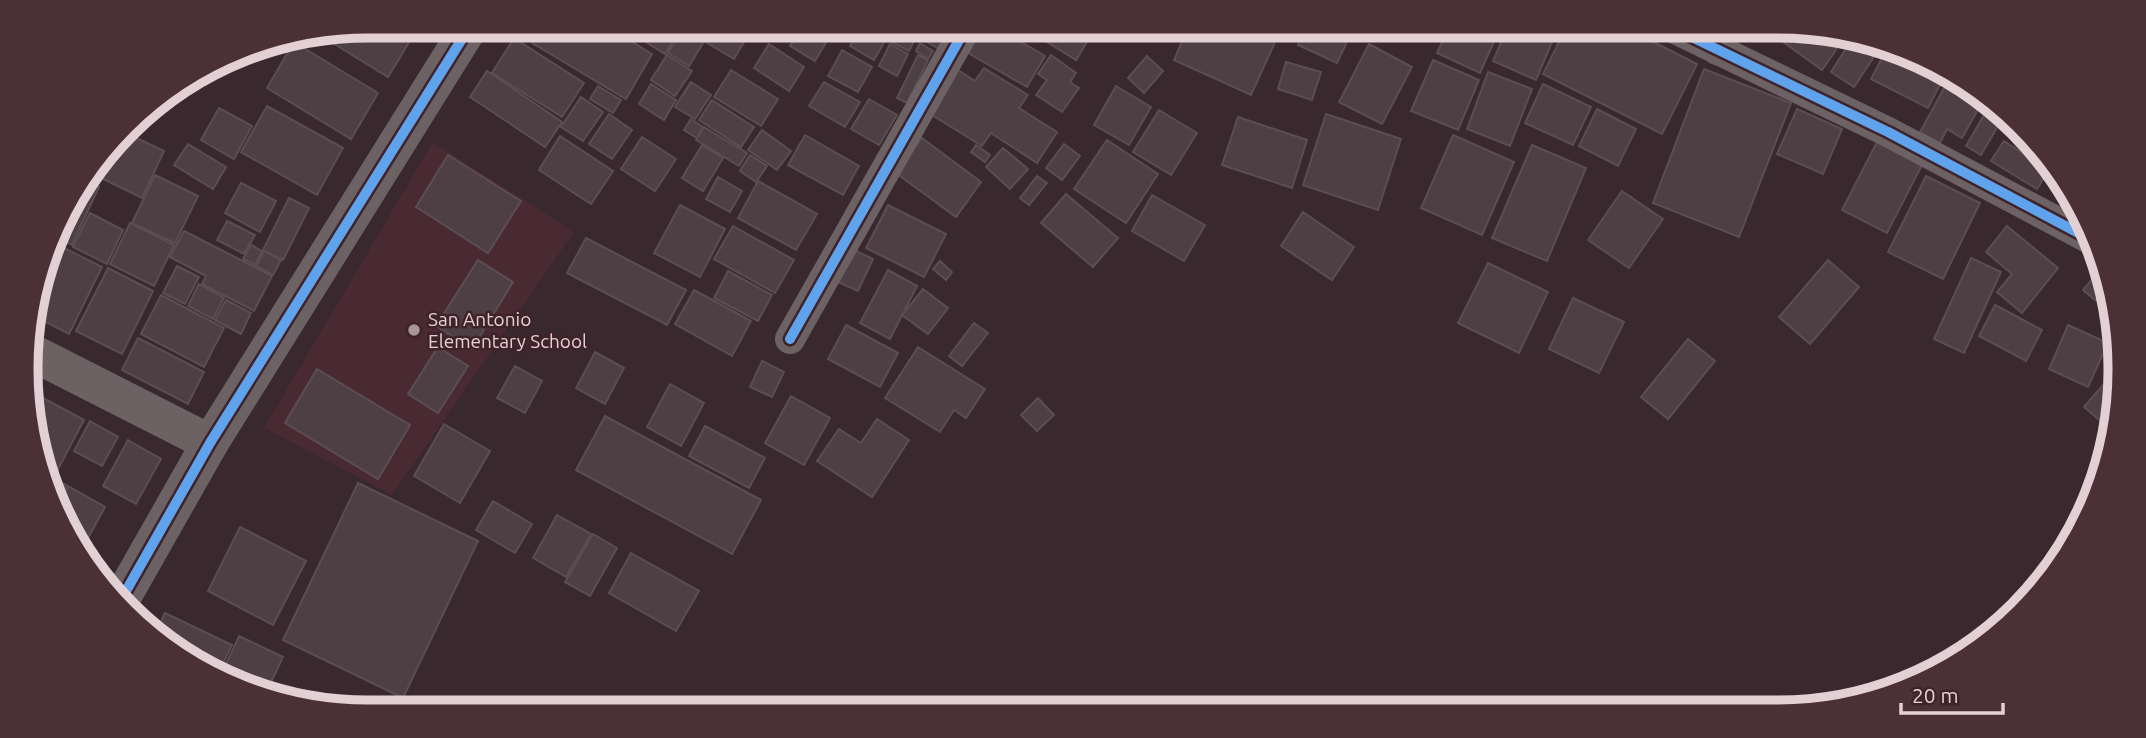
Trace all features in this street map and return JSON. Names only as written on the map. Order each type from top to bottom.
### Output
[{"type":"street","points":[[125,592],[210,443],[463,38]]},
{"type":"street","points":[[790,339],[960,38]]},
{"type":"street","points":[[1724,38],[1888,132],[2077,232]]},
{"type":"street","points":[[39,356],[210,443]]},
{"type":"shaded area","name":"San Antonio Elementary School","points":[[433,142],[574,232],[392,495],[264,428]]},
{"type":"building","points":[[412,38],[388,77],[329,41]]},
{"type":"building","points":[[514,38],[584,83],[562,117],[492,73]]},
{"type":"building","points":[[535,38],[626,38],[652,54],[626,99],[532,43]]},
{"type":"building","points":[[640,38],[675,38],[665,54]]},
{"type":"building","points":[[677,38],[695,38],[703,43],[689,66],[668,53]]},
{"type":"building","points":[[699,38],[746,38],[734,59]]},
{"type":"building","points":[[794,38],[829,38],[815,61],[790,46]]},
{"type":"building","points":[[855,38],[886,38],[874,60],[850,46]]},
{"type":"building","points":[[893,38],[915,39],[909,51],[891,42]]},
{"type":"building","points":[[920,38],[945,38],[939,49]]},
{"type":"building","points":[[977,38],[1015,38],[1045,56],[1027,87],[968,53]]},
{"type":"building","points":[[1041,38],[1085,38],[1088,40],[1076,60]]},
{"type":"building","points":[[1184,38],[1276,40],[1251,95],[1174,60]]},
{"type":"building","points":[[1301,38],[1349,38],[1337,63],[1298,45]]},
{"type":"building","points":[[1444,38],[1496,38],[1480,73],[1437,53]]},
{"type":"building","points":[[1503,38],[1554,38],[1536,80],[1493,61]]},
{"type":"building","points":[[1561,38],[1646,38],[1697,64],[1662,134],[1543,74]]},
{"type":"building","points":[[1778,38],[1840,45],[1822,70]]},
{"type":"building","points":[[920,43],[933,51],[928,59],[916,51]]},
{"type":"building","points":[[769,44],[804,67],[789,91],[754,68]]},
{"type":"building","points":[[890,44],[908,54],[897,76],[879,66]]},
{"type":"building","points":[[1369,44],[1412,67],[1382,124],[1339,102]]},
{"type":"building","points":[[301,46],[378,93],[351,139],[267,88],[290,48]]},
{"type":"building","points":[[1847,46],[1876,54],[1854,87],[1831,72]]},
{"type":"building","points":[[842,50],[872,67],[858,92],[828,76]]},
{"type":"building","points":[[667,55],[692,71],[675,96],[651,80]]},
{"type":"building","points":[[918,55],[928,60],[907,103],[897,98]]},
{"type":"building","points":[[1051,55],[1076,73],[1070,82],[1079,88],[1062,112],[1036,95],[1047,80],[1038,74]]},
{"type":"building","points":[[1147,56],[1163,71],[1144,93],[1128,78]]},
{"type":"building","points":[[1883,56],[1941,83],[1928,108],[1871,79]]},
{"type":"building","points":[[1433,60],[1479,80],[1458,130],[1411,111]]},
{"type":"building","points":[[1286,62],[1321,72],[1312,100],[1278,89]]},
{"type":"building","points":[[955,68],[975,81],[984,68],[1028,95],[1019,108],[1057,132],[1037,163],[991,133],[982,146],[927,112]]},
{"type":"building","points":[[1704,69],[1791,103],[1739,237],[1653,203]]},
{"type":"building","points":[[731,70],[778,99],[761,126],[714,97]]},
{"type":"building","points":[[487,71],[562,122],[545,147],[470,97]]},
{"type":"building","points":[[1488,72],[1532,89],[1510,146],[1467,129]]},
{"type":"building","points":[[691,82],[711,95],[695,119],[675,107]]},
{"type":"building","points":[[824,82],[860,102],[845,127],[809,106]]},
{"type":"building","points":[[651,84],[676,100],[664,120],[639,104]]},
{"type":"building","points":[[1543,84],[1591,107],[1573,145],[1525,123]]},
{"type":"building","points":[[1946,85],[1979,108],[1962,138],[1947,129],[1940,143],[1920,132]]},
{"type":"building","points":[[598,86],[621,100],[613,113],[590,99]]},
{"type":"building","points":[[1116,86],[1151,107],[1129,145],[1094,125]]},
{"type":"building","points":[[581,97],[603,112],[583,141],[561,127]]},
{"type":"building","points":[[869,99],[897,115],[879,145],[851,129]]},
{"type":"building","points":[[712,100],[754,127],[741,147],[699,120]]},
{"type":"building","points":[[267,106],[343,148],[317,195],[241,152]]},
{"type":"building","points":[[219,108],[252,126],[234,159],[201,140]]},
{"type":"building","points":[[1597,109],[1636,129],[1618,166],[1579,146]]},
{"type":"building","points":[[1797,109],[1842,129],[1823,174],[1777,154]]},
{"type":"building","points":[[1159,110],[1197,133],[1171,175],[1133,152]]},
{"type":"building","points":[[1985,113],[1999,124],[1981,155],[1966,146]]},
{"type":"building","points":[[609,114],[632,130],[612,159],[589,144]]},
{"type":"building","points":[[1326,114],[1401,139],[1378,210],[1303,185]]},
{"type":"building","points":[[1238,117],[1307,140],[1292,188],[1222,165]]},
{"type":"building","points":[[691,119],[703,127],[697,138],[684,130]]},
{"type":"building","points":[[704,127],[747,153],[739,166],[696,140]]},
{"type":"building","points":[[762,130],[791,151],[777,170],[748,150]]},
{"type":"building","points":[[805,135],[859,166],[843,195],[788,165]]},
{"type":"building","points":[[1453,135],[1514,162],[1482,235],[1421,208]]},
{"type":"building","points":[[560,136],[613,171],[591,204],[539,170]]},
{"type":"building","points":[[134,137],[164,151],[142,198],[103,179],[111,163]]},
{"type":"building","points":[[642,137],[676,159],[655,191],[621,169]]},
{"type":"building","points":[[922,138],[981,182],[956,217],[896,173]]},
{"type":"building","points":[[1107,140],[1158,174],[1126,223],[1074,189]]},
{"type":"building","points":[[2004,141],[2031,159],[2045,176],[2037,189],[1991,161]]},
{"type":"building","points":[[1877,142],[1922,165],[1887,233],[1842,210]]},
{"type":"building","points":[[188,144],[226,167],[213,189],[174,165]]},
{"type":"building","points":[[1064,144],[1080,156],[1062,180],[1046,168]]},
{"type":"building","points":[[702,145],[723,158],[703,191],[682,178]]},
{"type":"building","points":[[976,145],[990,155],[985,162],[971,152]]},
{"type":"building","points":[[1532,145],[1586,168],[1547,261],[1492,238]]},
{"type":"building","points":[[1003,148],[1028,169],[1010,189],[986,167]]},
{"type":"building","points":[[448,155],[521,201],[488,253],[416,207]]},
{"type":"building","points":[[750,155],[767,166],[756,182],[740,171]]},
{"type":"building","points":[[155,175],[198,196],[175,243],[132,223]]},
{"type":"building","points":[[1037,176],[1047,183],[1029,205],[1020,198]]},
{"type":"building","points":[[1926,176],[1980,203],[1943,279],[1888,252]]},
{"type":"building","points":[[718,177],[742,191],[730,212],[706,199]]},
{"type":"building","points":[[758,181],[817,214],[796,250],[738,218]]},
{"type":"building","points":[[241,183],[276,201],[260,232],[225,213]]},
{"type":"building","points":[[94,185],[99,187],[72,245],[65,241]]},
{"type":"building","points":[[1622,191],[1663,219],[1629,268],[1588,240]]},
{"type":"building","points":[[1066,194],[1118,238],[1093,267],[1041,223]]},
{"type":"building","points":[[1152,195],[1205,225],[1184,261],[1132,231]]},
{"type":"building","points":[[289,198],[309,208],[283,260],[263,250]]},
{"type":"building","points":[[680,205],[725,229],[700,277],[654,253]]},
{"type":"building","points":[[888,205],[946,234],[924,277],[866,248]]},
{"type":"building","points":[[1303,212],[1354,247],[1332,280],[1281,246]]},
{"type":"building","points":[[90,213],[123,230],[107,264],[73,247]]},
{"type":"building","points":[[227,221],[255,235],[244,254],[217,240]]},
{"type":"building","points":[[130,223],[174,245],[154,286],[110,264]]},
{"type":"building","points":[[733,226],[794,260],[775,293],[714,259]]},
{"type":"building","points":[[2007,226],[2058,268],[2022,313],[1997,292],[2012,274],[1986,252]]},
{"type":"building","points":[[184,231],[272,276],[254,311],[202,284],[206,276],[170,257]]},
{"type":"building","points":[[586,238],[686,290],[667,325],[567,273]]},
{"type":"building","points":[[251,245],[262,251],[255,265],[243,259]]},
{"type":"building","points":[[62,247],[102,267],[69,334],[42,320],[50,283]]},
{"type":"building","points":[[854,250],[873,259],[858,291],[838,282]]},
{"type":"building","points":[[264,251],[281,260],[273,275],[256,266]]},
{"type":"building","points":[[1971,258],[2001,272],[1964,353],[1934,339]]},
{"type":"building","points":[[478,260],[513,282],[472,349],[436,326]]},
{"type":"building","points":[[1828,260],[1859,287],[1810,344],[1779,317]]},
{"type":"building","points":[[940,261],[952,272],[946,280],[933,269]]},
{"type":"building","points":[[1488,263],[1548,292],[1519,353],[1458,323]]},
{"type":"building","points":[[177,266],[199,277],[185,304],[163,293]]},
{"type":"building","points":[[108,268],[153,291],[122,354],[76,331]]},
{"type":"building","points":[[888,270],[917,286],[890,339],[860,323]]},
{"type":"building","points":[[728,271],[772,295],[758,321],[714,298]]},
{"type":"building","points":[[2094,277],[2101,305],[2083,290]]},
{"type":"building","points":[[199,284],[224,298],[213,319],[188,306]]},
{"type":"building","points":[[923,289],[948,308],[928,334],[902,315]]},
{"type":"building","points":[[694,290],[751,321],[732,356],[675,324]]},
{"type":"building","points":[[161,295],[224,328],[204,367],[141,334]]},
{"type":"building","points":[[1573,298],[1624,322],[1599,373],[1549,349]]},
{"type":"building","points":[[226,300],[251,313],[241,334],[215,320]]},
{"type":"building","points":[[1995,305],[2042,330],[2026,361],[1979,336]]},
{"type":"building","points":[[974,323],[988,333],[962,366],[949,356]]},
{"type":"building","points":[[846,325],[898,353],[880,387],[828,359]]},
{"type":"building","points":[[2068,325],[2107,342],[2088,387],[2049,369]]},
{"type":"building","points":[[138,338],[204,372],[188,404],[122,370]]},
{"type":"building","points":[[1688,339],[1715,361],[1668,419],[1641,397]]},
{"type":"building","points":[[438,347],[468,366],[438,413],[408,394]]},
{"type":"building","points":[[918,347],[985,389],[966,418],[954,410],[940,432],[885,398]]},
{"type":"building","points":[[595,352],[624,368],[605,404],[576,388]]},
{"type":"building","points":[[762,361],[784,372],[772,397],[750,387]]},
{"type":"building","points":[[515,366],[542,381],[525,413],[497,398]]},
{"type":"building","points":[[317,369],[410,425],[378,479],[285,423]]},
{"type":"building","points":[[2108,380],[2103,423],[2084,407]]},
{"type":"building","points":[[670,384],[704,403],[681,446],[647,427]]},
{"type":"building","points":[[791,396],[830,418],[804,465],[765,443]]},
{"type":"building","points":[[43,398],[84,420],[57,471],[50,455],[40,404]]},
{"type":"building","points":[[1038,398],[1054,415],[1037,431],[1021,415]]},
{"type":"building","points":[[605,416],[761,500],[732,554],[576,470]]},
{"type":"building","points":[[877,419],[909,440],[872,497],[817,461],[839,429],[861,443]]},
{"type":"building","points":[[90,421],[118,437],[102,466],[74,451]]},
{"type":"building","points":[[444,424],[490,451],[460,503],[414,476]]},
{"type":"building","points":[[705,426],[765,458],[749,488],[689,456]]},
{"type":"building","points":[[128,440],[161,459],[136,504],[103,486]]},
{"type":"building","points":[[58,481],[66,485],[63,492]]},
{"type":"building","points":[[358,483],[478,541],[403,698],[283,640]]},
{"type":"building","points":[[68,486],[105,507],[87,540],[73,515],[64,494]]},
{"type":"building","points":[[493,501],[532,524],[515,553],[476,530]]},
{"type":"building","points":[[557,515],[591,534],[566,577],[533,558]]},
{"type":"building","points":[[240,527],[306,561],[273,625],[208,591]]},
{"type":"building","points":[[593,534],[617,548],[590,596],[565,582]]},
{"type":"building","points":[[631,553],[699,591],[676,631],[609,593]]},
{"type":"building","points":[[165,613],[232,645],[222,665],[185,644],[160,624]]},
{"type":"building","points":[[239,636],[283,657],[270,684],[225,666]]},
{"type":"cycle path","points":[[125,592],[210,443],[463,38]]},
{"type":"cycle path","points":[[790,339],[960,38]]},
{"type":"cycle path","points":[[1694,38],[1888,132],[2077,232]]},
{"type":"place","name":"San Antonio Elementary School","points":[[414,330]]}]
